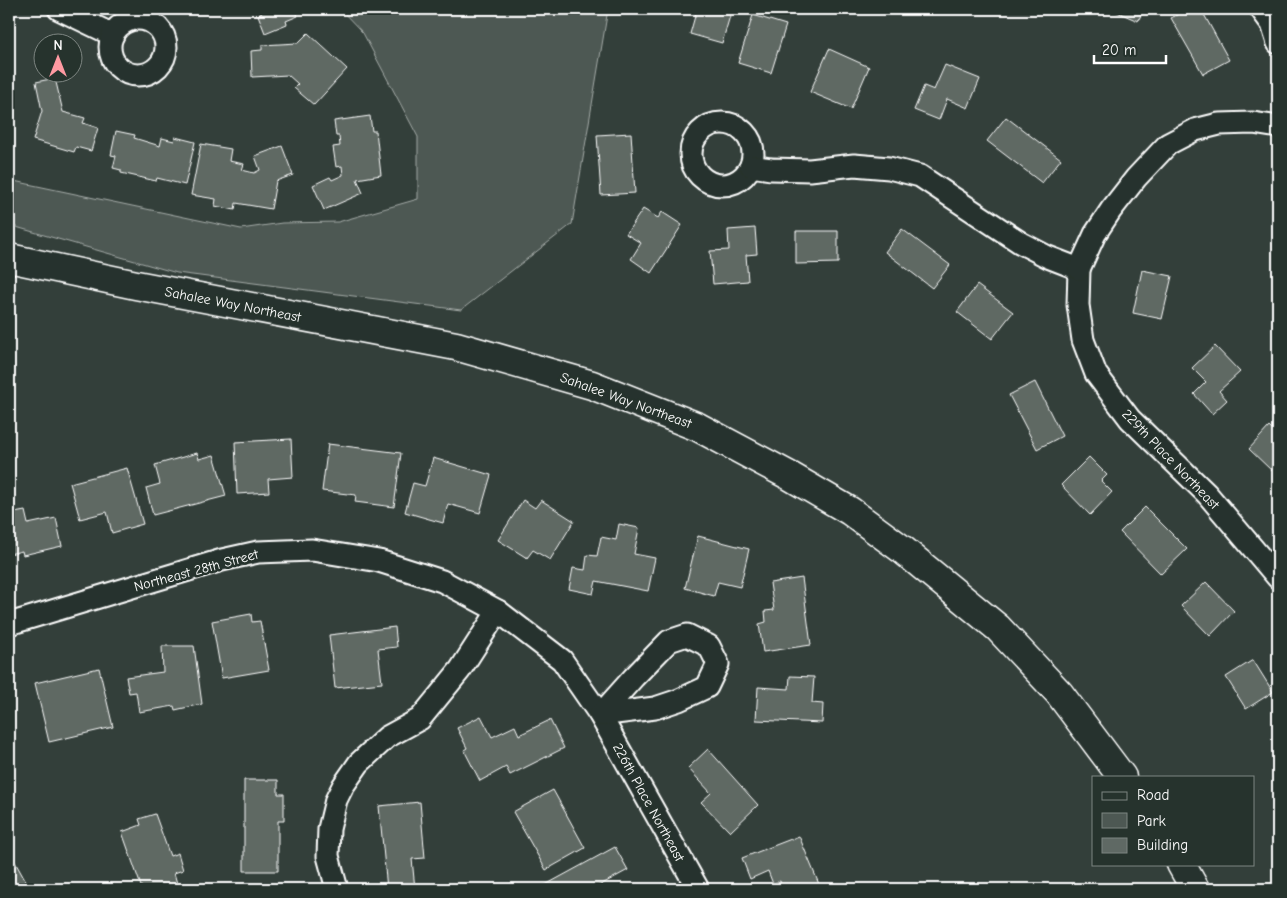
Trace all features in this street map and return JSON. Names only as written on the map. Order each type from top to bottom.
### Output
[{"type":"main road","name":"Sahalee Way Northeast","points":[[9,258],[136,285],[456,346],[592,385],[698,426],[850,511],[903,550],[998,628],[1059,693],[1121,776]]},
{"type":"main road","points":[[1182,866],[1195,889]]},
{"type":"street","points":[[59,9],[113,35]]},
{"type":"street","points":[[1261,9],[1272,24],[1278,43]]},
{"type":"street","name":"229th Place Northeast","points":[[1278,127],[1253,123],[1219,124],[1195,130],[1168,144],[1136,178],[1095,234],[1079,269],[1078,305],[1083,340],[1096,374],[1130,419],[1207,494],[1278,578]]},
{"type":"street","points":[[751,166],[771,169],[810,170],[854,165],[889,168],[920,176],[1021,243],[1048,257],[1079,269]]},
{"type":"street","name":"Northeast 28th Street","points":[[9,624],[231,558],[258,552],[312,550],[379,561],[442,581],[498,611],[562,660],[600,716]]},
{"type":"street","points":[[336,889],[328,856],[329,838],[336,800],[343,786],[359,763],[387,738],[420,719],[460,670],[498,611]]},
{"type":"street","points":[[687,635],[709,646],[718,664],[707,687],[679,700],[655,708],[600,716],[669,641],[687,635]]},
{"type":"street","name":"226th Place Northeast","points":[[600,716],[698,889]]},
{"type":"green space","points":[[340,9],[608,9],[572,224],[461,310],[177,273],[9,225],[9,180],[241,229],[282,223],[338,222],[418,199],[418,137],[363,33]]},
{"type":"building","points":[[260,9],[295,9],[298,16],[286,21],[287,24],[265,33],[258,15],[262,13]]},
{"type":"building","points":[[697,9],[732,9],[722,43],[690,34]]},
{"type":"building","points":[[1110,9],[1144,9],[1138,21]]},
{"type":"building","points":[[1188,9],[1201,9],[1229,60],[1203,74],[1171,18]]},
{"type":"building","points":[[753,15],[786,25],[771,73],[738,63]]},
{"type":"building","points":[[308,33],[347,69],[314,105],[294,88],[298,84],[288,75],[252,77],[251,51],[262,50],[262,45],[298,43]]},
{"type":"building","points":[[829,49],[869,67],[851,109],[810,92]]},
{"type":"building","points":[[945,65],[980,79],[968,108],[947,99],[939,120],[914,110],[924,86],[934,90]]},
{"type":"building","points":[[36,82],[56,82],[63,112],[85,118],[83,123],[98,128],[91,151],[76,147],[74,152],[33,140],[42,111]]},
{"type":"building","points":[[370,116],[372,131],[376,131],[381,175],[357,179],[363,193],[324,210],[313,185],[330,177],[332,180],[343,175],[342,166],[336,167],[333,147],[340,146],[339,136],[336,136],[334,121]]},
{"type":"building","points":[[1006,117],[1061,159],[1042,183],[987,141]]},
{"type":"building","points":[[116,131],[135,135],[134,138],[160,146],[162,138],[174,141],[175,137],[195,142],[185,185],[157,178],[156,181],[121,173],[121,170],[113,168],[116,156],[111,155]]},
{"type":"building","points":[[631,133],[635,193],[601,195],[597,135]]},
{"type":"building","points":[[201,144],[231,149],[229,161],[244,164],[242,170],[254,173],[260,170],[255,156],[282,146],[293,175],[276,181],[271,209],[236,203],[235,210],[215,206],[216,199],[191,195]]},
{"type":"building","points":[[643,209],[658,218],[662,212],[682,225],[651,273],[631,259],[641,243],[626,234]]},
{"type":"building","points":[[755,228],[757,254],[746,255],[748,281],[713,284],[710,251],[729,250],[728,230]]},
{"type":"building","points":[[902,229],[950,265],[932,288],[885,252]]},
{"type":"building","points":[[796,231],[838,231],[838,263],[796,264]]},
{"type":"building","points":[[1142,270],[1172,276],[1162,319],[1133,313]]},
{"type":"building","points":[[977,285],[1013,312],[992,339],[957,312]]},
{"type":"building","points":[[1215,346],[1240,372],[1219,391],[1227,400],[1212,414],[1194,394],[1206,382],[1192,368]]},
{"type":"building","points":[[1035,382],[1062,436],[1037,449],[1009,395]]},
{"type":"building","points":[[1269,427],[1278,436],[1278,464],[1272,471],[1249,449]]},
{"type":"building","points":[[291,439],[293,477],[268,479],[269,492],[237,494],[235,442]]},
{"type":"building","points":[[328,444],[401,453],[394,507],[355,502],[356,495],[322,491]]},
{"type":"building","points":[[197,453],[199,459],[214,455],[226,496],[153,515],[146,488],[160,484],[155,465]]},
{"type":"building","points":[[1089,457],[1107,475],[1101,481],[1112,492],[1090,515],[1061,485]]},
{"type":"building","points":[[433,458],[491,475],[480,513],[448,504],[443,523],[405,512],[413,483],[425,486]]},
{"type":"building","points":[[127,468],[143,524],[112,533],[107,512],[80,519],[70,483]]},
{"type":"building","points":[[523,500],[535,508],[541,500],[574,521],[550,560],[533,550],[527,558],[498,540]]},
{"type":"building","points":[[1145,507],[1187,549],[1161,574],[1120,532]]},
{"type":"building","points":[[25,511],[28,524],[56,518],[62,546],[23,555],[22,551],[9,554],[9,514]]},
{"type":"building","points":[[619,524],[639,528],[634,554],[655,558],[648,591],[596,581],[593,594],[569,589],[573,568],[585,570],[587,555],[597,556],[601,537],[616,540]]},
{"type":"building","points":[[698,536],[749,549],[740,587],[718,582],[714,596],[685,588]]},
{"type":"building","points":[[802,578],[811,645],[763,652],[759,624],[766,622],[765,611],[774,610],[770,583]]},
{"type":"building","points":[[1206,582],[1234,611],[1210,636],[1181,606]]},
{"type":"building","points":[[251,614],[252,622],[260,621],[269,670],[222,678],[212,621]]},
{"type":"building","points":[[395,627],[397,647],[378,649],[382,683],[335,688],[329,635]]},
{"type":"building","points":[[162,646],[194,646],[202,704],[175,710],[174,706],[139,712],[136,692],[129,693],[126,677],[163,672]]},
{"type":"building","points":[[1253,660],[1273,692],[1246,709],[1226,677]]},
{"type":"building","points":[[99,668],[113,727],[49,742],[35,683]]},
{"type":"building","points":[[790,676],[814,677],[812,703],[823,704],[822,723],[756,720],[758,687],[789,689]]},
{"type":"building","points":[[481,716],[492,737],[515,726],[519,735],[550,720],[564,748],[510,775],[506,767],[480,781],[464,750],[467,748],[457,728]]},
{"type":"building","points":[[708,749],[758,805],[730,832],[701,802],[711,793],[688,768]]},
{"type":"building","points":[[244,780],[278,780],[278,794],[284,794],[284,821],[278,821],[278,871],[244,871]]},
{"type":"building","points":[[553,790],[585,848],[546,870],[513,812]]},
{"type":"building","points":[[420,802],[425,858],[412,859],[415,889],[387,889],[379,806]]},
{"type":"building","points":[[155,814],[170,856],[178,853],[183,870],[174,873],[178,887],[170,889],[142,889],[122,832],[141,825],[139,819]]},
{"type":"building","points":[[799,836],[821,889],[783,889],[780,881],[773,884],[768,871],[750,879],[742,858]]},
{"type":"building","points":[[615,847],[628,870],[593,889],[538,889]]},
{"type":"building","points":[[10,853],[30,889],[9,889]]}]
